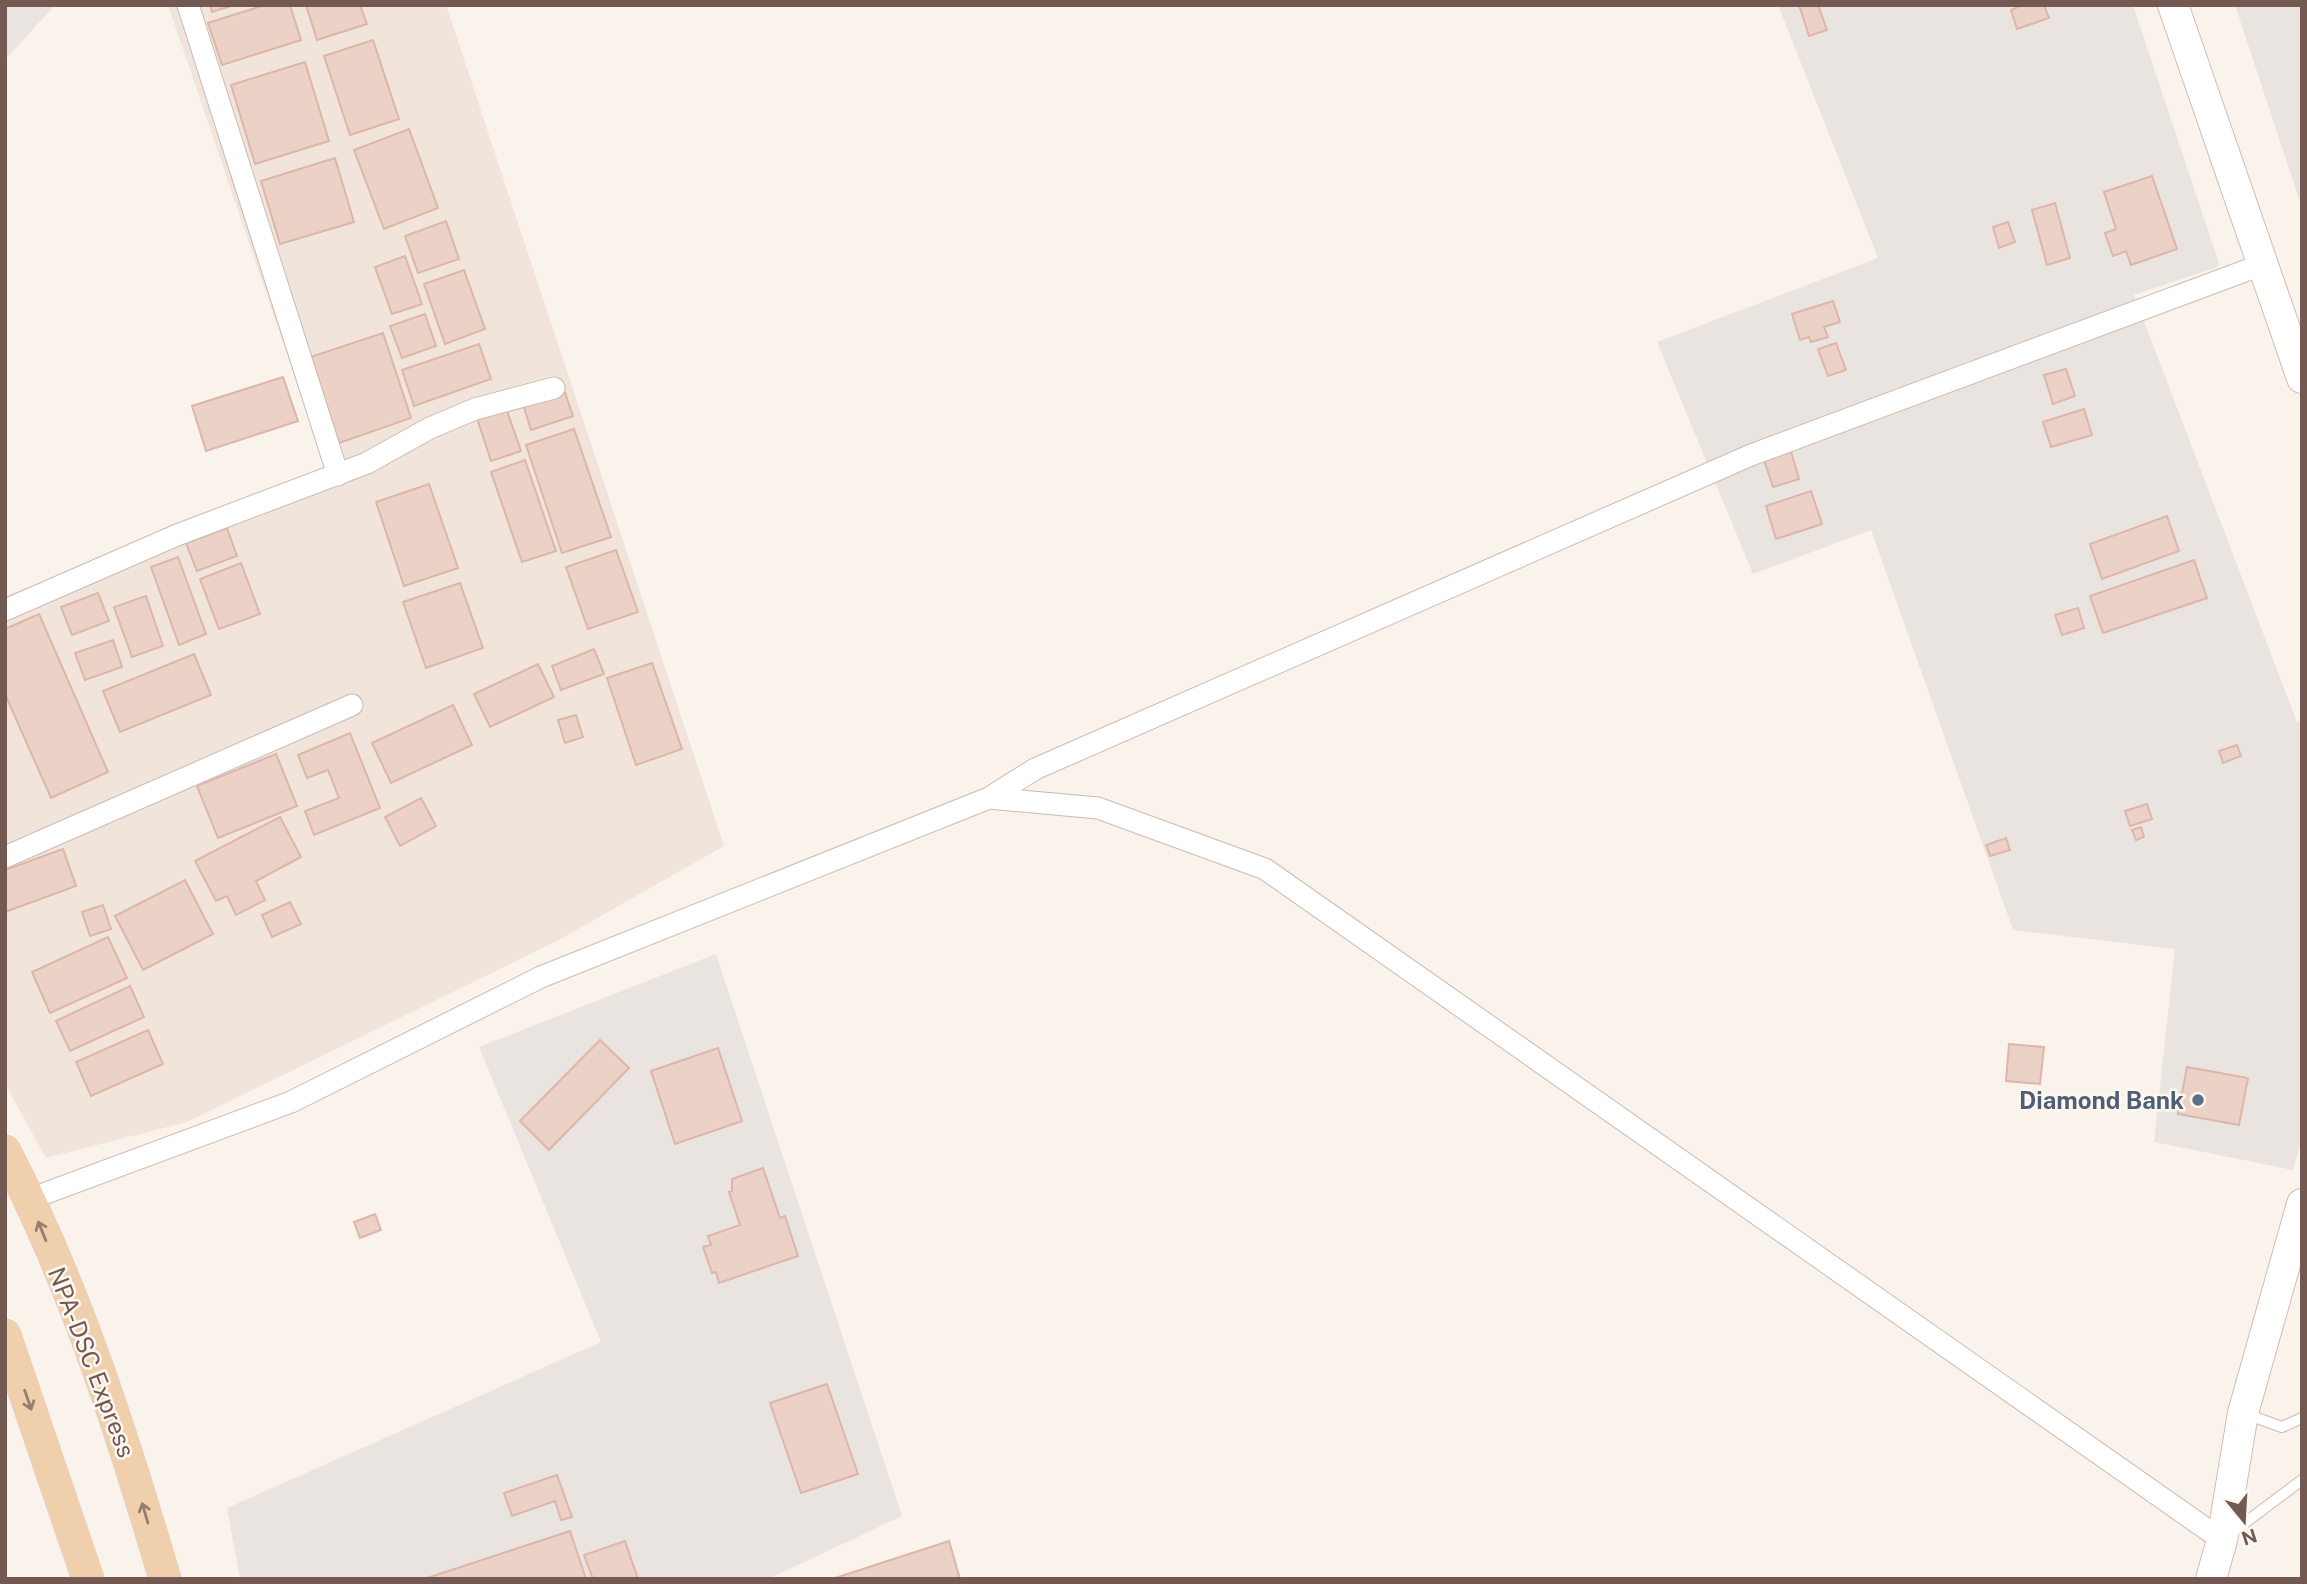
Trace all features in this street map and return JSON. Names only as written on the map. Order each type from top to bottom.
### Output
[{"type":"main road","name":"NPA-DSC Express","points":[[5,1151],[30,1199],[129,1456],[165,1579]]},
{"type":"main road","points":[[5,1335],[88,1579]]},
{"type":"street","points":[[188,5],[338,475]]},
{"type":"street","points":[[2173,5],[2302,378]]},
{"type":"street","points":[[30,1199],[291,1102],[541,977],[989,798],[1035,769],[1751,455],[2262,265]]},
{"type":"street","points":[[5,610],[177,535],[338,475],[475,409],[554,388]]},
{"type":"street","points":[[5,857],[352,705]]},
{"type":"street","points":[[989,798],[1098,808],[1265,869],[2222,1540]]},
{"type":"street","points":[[2211,1579],[2222,1540],[2243,1413],[2302,1204]]},
{"type":"lane","points":[[2243,1413],[2282,1427],[2302,1418]]},
{"type":"lane","points":[[2222,1540],[2302,1480]]},
{"type":"shaded area","points":[[5,5],[55,5],[5,60]]},
{"type":"shaded area","points":[[168,5],[446,5],[724,846],[557,941],[187,1122],[46,1158],[5,1084],[5,596],[328,475]]},
{"type":"shaded area","points":[[1778,5],[2133,5],[2220,266],[2134,295],[2297,722],[2302,719],[2302,1139],[2293,1170],[2154,1142],[2175,949],[2013,930],[1871,530],[1753,574],[1657,342],[1878,258]]},
{"type":"shaded area","points":[[2235,5],[2302,5],[2302,208]]},
{"type":"shaded area","points":[[716,954],[902,1516],[768,1579],[240,1579],[227,1508],[601,1342],[479,1047]]},
{"type":"building","points":[[210,5],[234,5],[212,12]]},
{"type":"building","points":[[265,5],[290,5],[301,40],[222,65],[208,23]]},
{"type":"building","points":[[306,5],[360,5],[367,24],[317,40]]},
{"type":"building","points":[[1799,5],[1818,5],[1827,30],[1809,36]]},
{"type":"building","points":[[2023,5],[2044,5],[2049,18],[2017,29],[2011,10]]},
{"type":"building","points":[[373,40],[399,119],[350,135],[324,56]]},
{"type":"building","points":[[305,62],[329,141],[255,164],[231,85]]},
{"type":"building","points":[[409,129],[438,208],[384,229],[354,150]]},
{"type":"building","points":[[335,158],[354,222],[280,244],[261,181]]},
{"type":"building","points":[[2152,176],[2177,249],[2131,265],[2126,251],[2113,256],[2105,233],[2116,229],[2104,192]]},
{"type":"building","points":[[2055,203],[2070,258],[2047,265],[2032,210]]},
{"type":"building","points":[[446,221],[459,259],[418,273],[405,236]]},
{"type":"building","points":[[2008,222],[2015,242],[1999,248],[1993,227]]},
{"type":"building","points":[[405,256],[422,304],[392,314],[375,267]]},
{"type":"building","points":[[464,270],[485,329],[445,344],[424,284]]},
{"type":"building","points":[[1833,301],[1840,322],[1824,327],[1828,337],[1811,342],[1809,337],[1800,340],[1792,314]]},
{"type":"building","points":[[425,314],[436,346],[402,358],[390,326]]},
{"type":"building","points":[[383,333],[411,418],[339,443],[311,357]]},
{"type":"building","points":[[1836,343],[1846,370],[1828,376],[1818,349]]},
{"type":"building","points":[[479,344],[491,379],[414,406],[402,370]]},
{"type":"building","points":[[2066,369],[2075,396],[2053,404],[2044,375]]},
{"type":"building","points":[[283,377],[298,421],[206,451],[192,406]]},
{"type":"building","points":[[563,387],[573,416],[531,430],[522,401]]},
{"type":"building","points":[[505,405],[521,451],[491,461],[476,415]]},
{"type":"building","points":[[2084,409],[2092,435],[2051,447],[2043,422]]},
{"type":"building","points":[[574,429],[611,537],[562,553],[526,445]]},
{"type":"building","points":[[1790,448],[1799,479],[1773,487],[1763,457]]},
{"type":"building","points":[[525,460],[556,551],[522,562],[491,472]]},
{"type":"building","points":[[429,484],[458,568],[404,586],[376,502]]},
{"type":"building","points":[[1811,491],[1822,524],[1776,539],[1766,506]]},
{"type":"building","points":[[2167,516],[2179,551],[2102,579],[2090,544]]},
{"type":"building","points":[[227,528],[237,556],[197,571],[186,543]]},
{"type":"building","points":[[616,550],[638,612],[588,629],[566,567]]},
{"type":"building","points":[[178,557],[206,634],[179,645],[151,567]]},
{"type":"building","points":[[2194,560],[2207,598],[2103,633],[2090,596]]},
{"type":"building","points":[[241,563],[260,614],[219,629],[200,579]]},
{"type":"building","points":[[460,583],[483,648],[426,668],[403,602]]},
{"type":"building","points":[[98,593],[109,621],[72,635],[61,607]]},
{"type":"building","points":[[146,596],[163,646],[132,657],[114,607]]},
{"type":"building","points":[[2078,608],[2084,628],[2062,635],[2055,615]]},
{"type":"building","points":[[39,614],[108,772],[51,798],[5,694],[5,629]]},
{"type":"building","points":[[113,640],[122,667],[85,680],[75,653]]},
{"type":"building","points":[[594,649],[604,674],[561,690],[552,666]]},
{"type":"building","points":[[194,654],[211,695],[120,732],[103,691]]},
{"type":"building","points":[[652,663],[682,749],[636,765],[607,678]]},
{"type":"building","points":[[538,664],[554,697],[490,727],[474,694]]},
{"type":"building","points":[[453,705],[472,745],[391,783],[372,743]]},
{"type":"building","points":[[576,715],[583,737],[565,743],[558,720]]},
{"type":"building","points":[[350,733],[380,808],[314,835],[305,811],[339,798],[328,770],[307,778],[298,755]]},
{"type":"building","points":[[2237,745],[2241,756],[2223,763],[2219,751]]},
{"type":"building","points":[[276,754],[297,806],[218,838],[197,786]]},
{"type":"building","points":[[421,798],[436,826],[400,846],[385,817]]},
{"type":"building","points":[[2147,804],[2152,819],[2130,826],[2125,811]]},
{"type":"building","points":[[280,817],[301,857],[256,881],[265,900],[236,915],[227,896],[216,901],[195,861]]},
{"type":"building","points":[[2141,827],[2144,837],[2136,840],[2132,830]]},
{"type":"building","points":[[2006,838],[2010,850],[1990,856],[1986,845]]},
{"type":"building","points":[[63,849],[76,886],[5,912],[5,870]]},
{"type":"building","points":[[185,880],[213,934],[143,970],[115,916]]},
{"type":"building","points":[[290,902],[301,924],[272,937],[262,915]]},
{"type":"building","points":[[103,905],[111,929],[90,936],[82,912]]},
{"type":"building","points":[[108,937],[127,978],[50,1013],[32,972]]},
{"type":"building","points":[[130,986],[144,1017],[70,1051],[56,1021]]},
{"type":"building","points":[[148,1030],[163,1064],[91,1096],[76,1062]]},
{"type":"building","points":[[600,1040],[629,1068],[549,1150],[520,1121]]},
{"type":"building","points":[[2009,1044],[2044,1047],[2040,1084],[2006,1081]]},
{"type":"building","points":[[718,1048],[742,1121],[675,1144],[651,1071]]},
{"type":"building","points":[[2187,1067],[2248,1078],[2239,1125],[2178,1114]]},
{"type":"building","points":[[763,1168],[780,1218],[785,1216],[798,1256],[719,1283],[716,1272],[712,1273],[703,1247],[711,1245],[708,1236],[740,1225],[729,1192],[732,1191],[732,1179]]},
{"type":"building","points":[[375,1214],[381,1230],[360,1238],[354,1222]]},
{"type":"building","points":[[827,1384],[858,1474],[801,1493],[770,1403]]},
{"type":"building","points":[[557,1475],[572,1517],[561,1520],[555,1501],[512,1516],[504,1493]]},
{"type":"building","points":[[570,1531],[586,1579],[424,1579]]},
{"type":"building","points":[[625,1541],[638,1579],[593,1579],[584,1555]]},
{"type":"building","points":[[949,1541],[960,1579],[832,1579]]},
{"type":"place","name":"Diamond Bank","points":[[2198,1100]]}]
